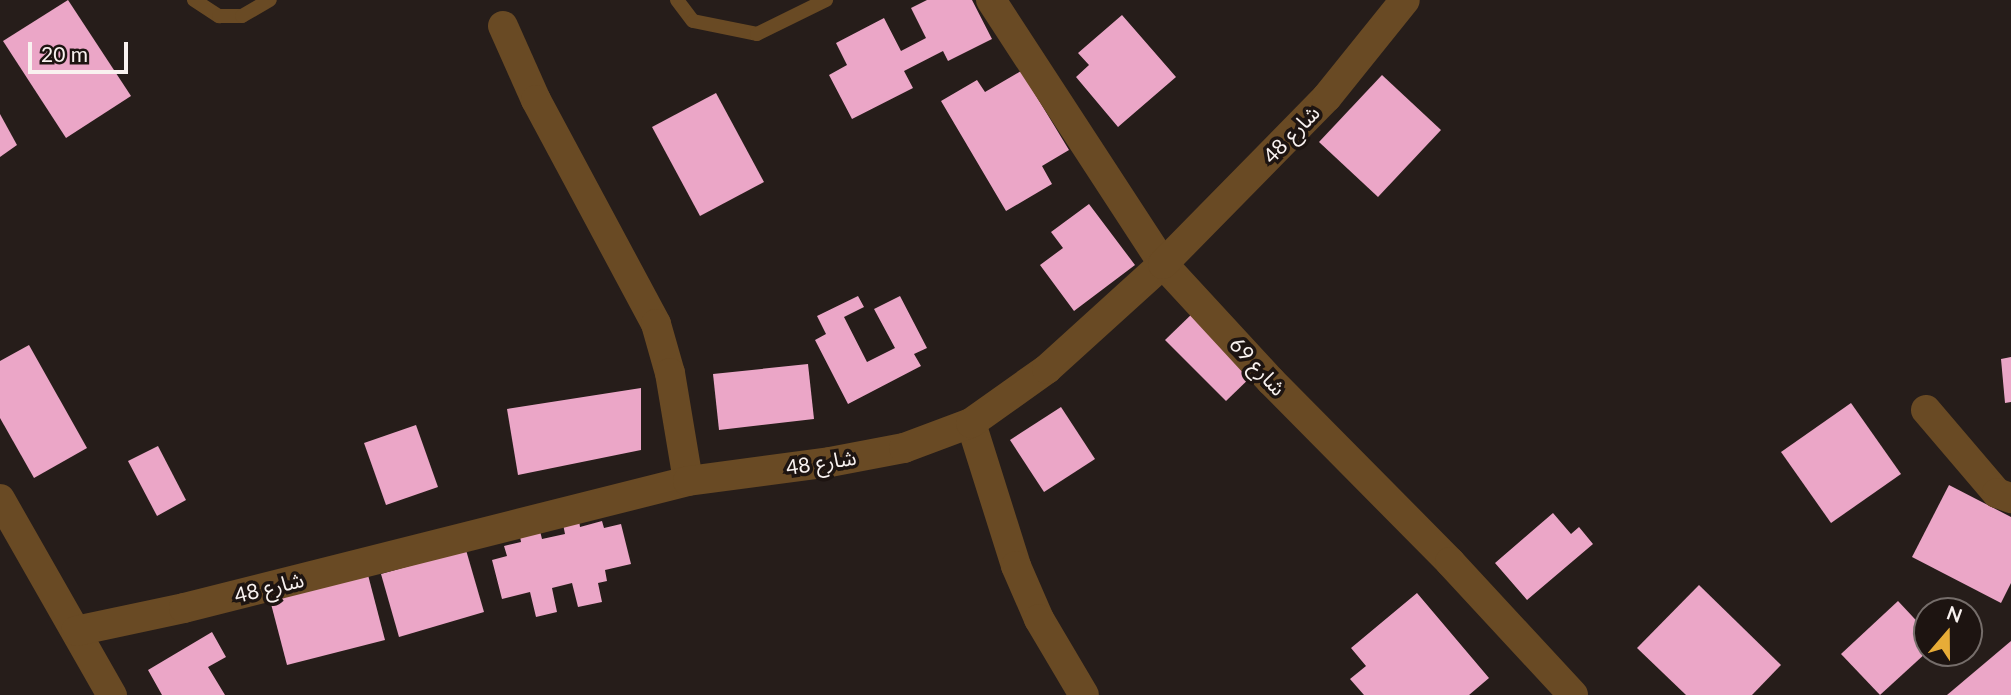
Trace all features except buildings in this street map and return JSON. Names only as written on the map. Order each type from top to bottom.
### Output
[{"type":"street","name":"شارع 69","points":[[991,0],[1163,264],[1271,381],[1450,562],[1573,695]]},
{"type":"street","name":"شارع 48","points":[[76,631],[184,608],[688,481],[830,463],[904,448],[964,427],[1048,369],[1163,264],[1327,97],[1405,0]]},
{"type":"street","points":[[503,26],[536,100],[656,324],[670,373],[688,481]]},
{"type":"street","points":[[1926,410],[1997,493],[2011,498]]},
{"type":"street","points":[[964,427],[1002,571],[1026,625],[1066,695]]},
{"type":"street","points":[[964,427],[1016,566],[1039,618],[1084,695]]},
{"type":"street","points":[[0,499],[112,695]]},
{"type":"lane","points":[[194,0],[219,16],[242,16],[270,0]]},
{"type":"lane","points":[[677,0],[693,20],[757,34],[826,0]]}]
